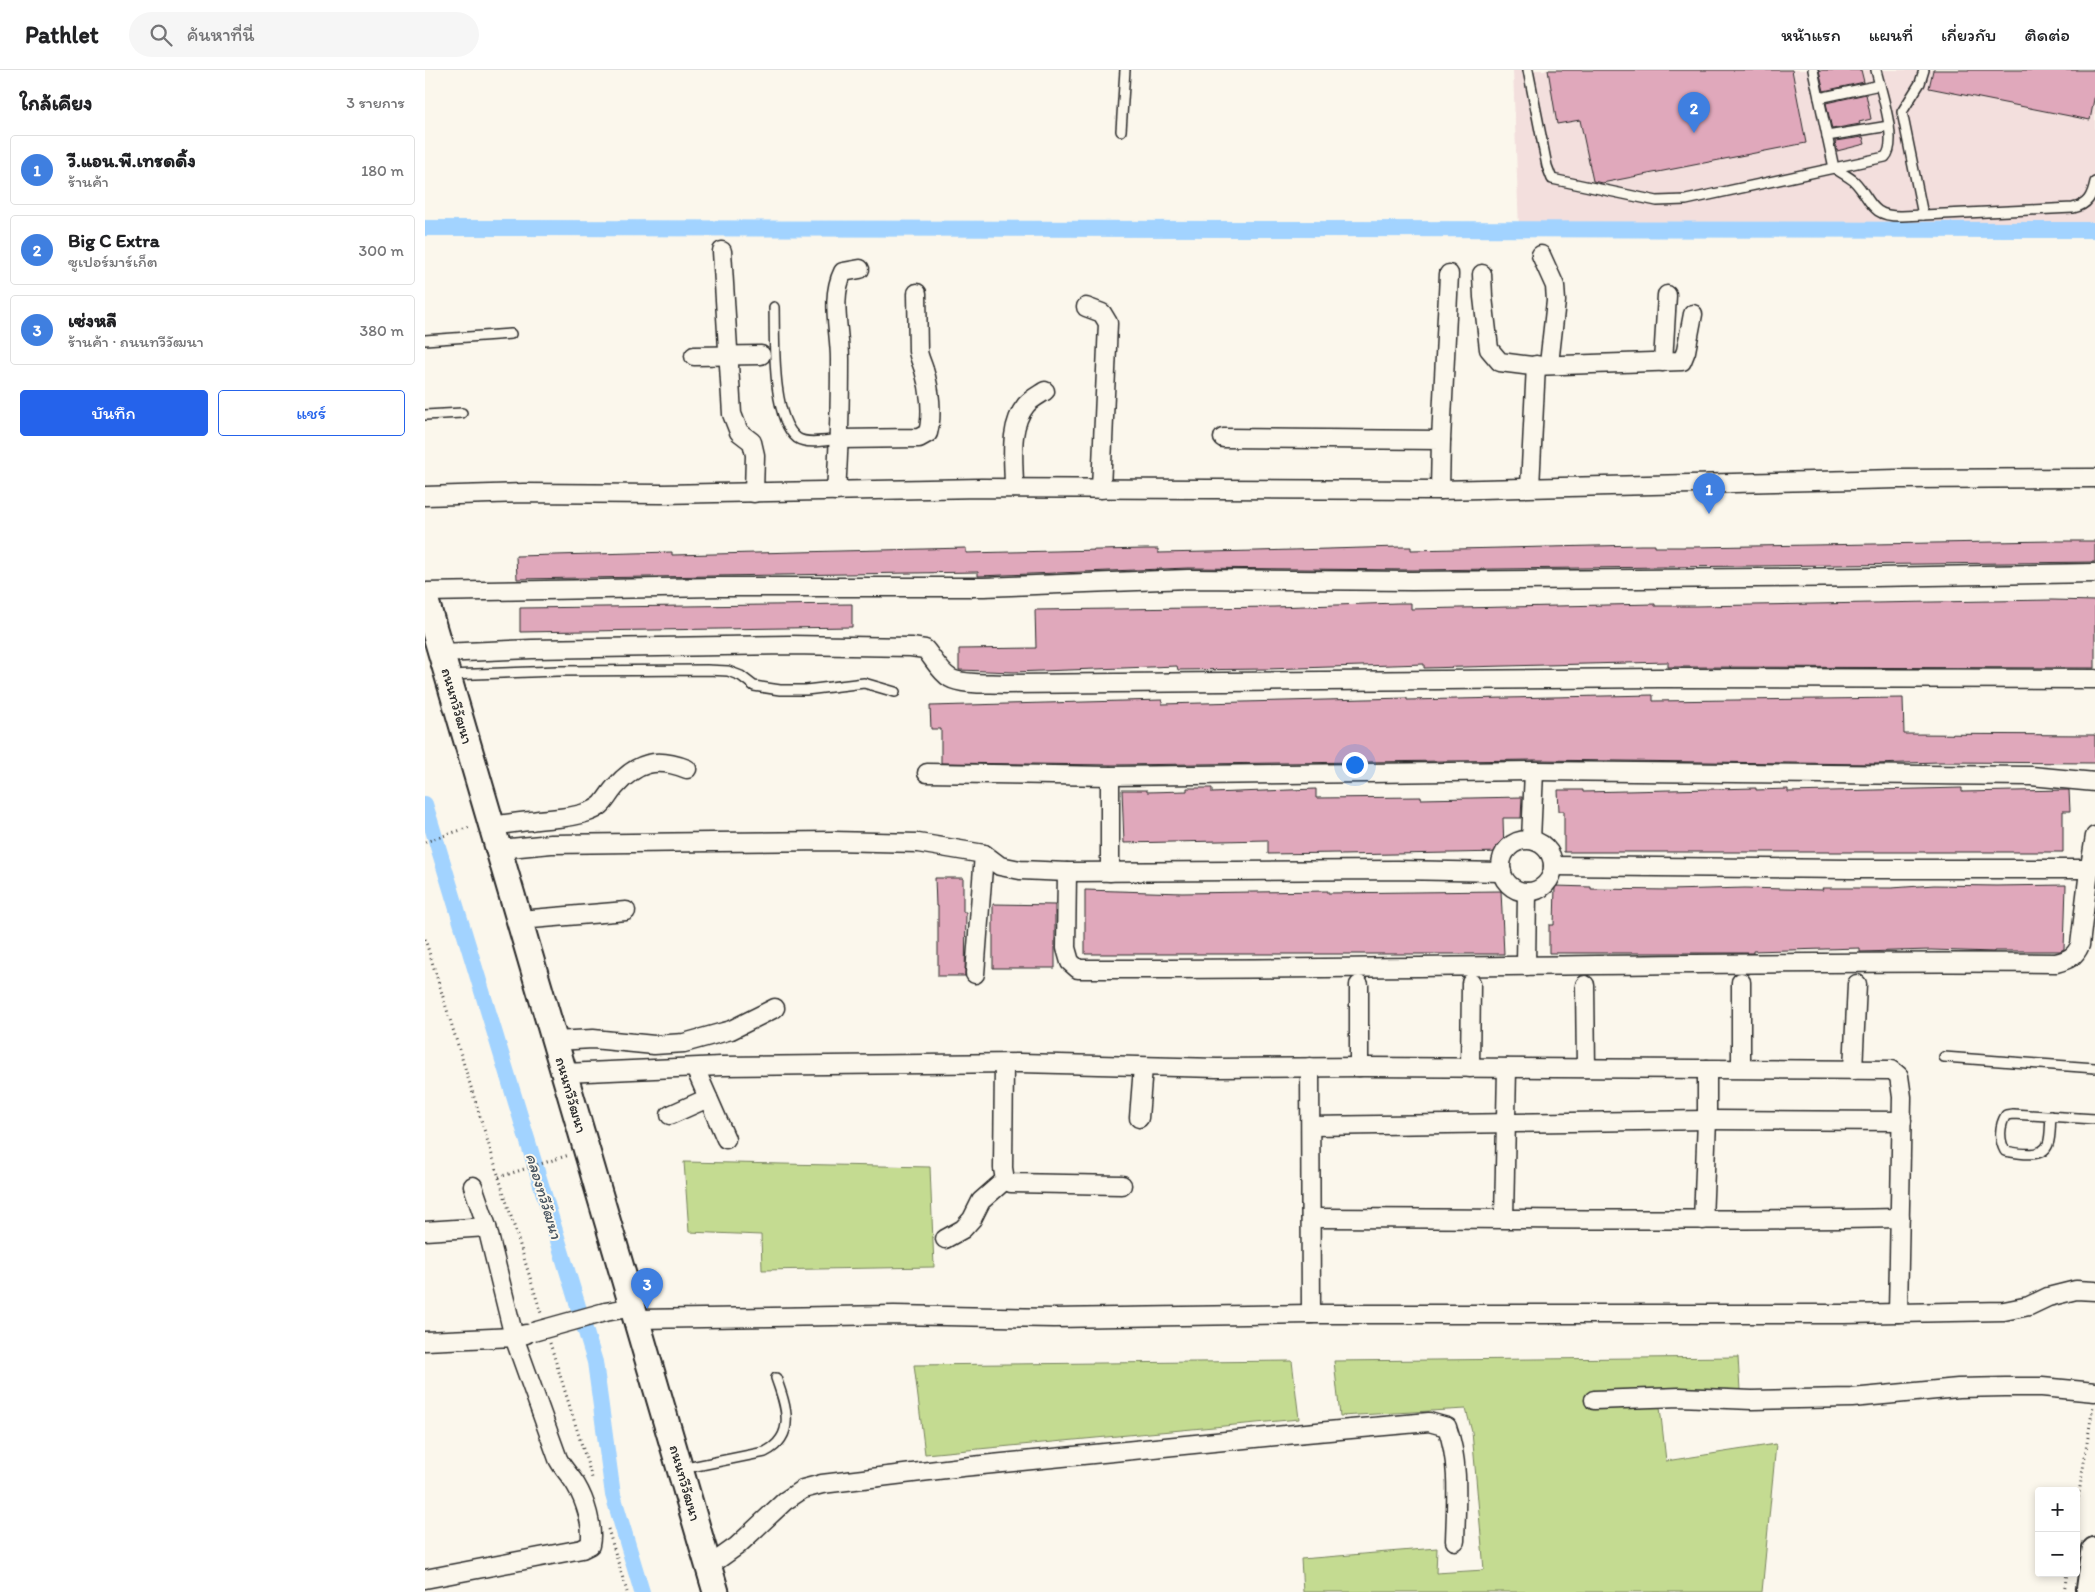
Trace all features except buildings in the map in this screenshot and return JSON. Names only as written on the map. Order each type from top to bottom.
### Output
[{"type":"main road","name":"ถนนทวีวัฒนา","points":[[425,598],[445,664],[487,834],[520,920],[716,1592]]},
{"type":"main road","points":[[2089,1592],[2095,1550]]},
{"type":"street","points":[[722,251],[732,414],[739,432],[752,442],[755,455],[754,493]]},
{"type":"street","points":[[1530,487],[1542,365],[1556,301],[1555,286],[1541,255]]},
{"type":"street","points":[[836,491],[840,357],[838,283],[843,272],[860,269]]},
{"type":"street","points":[[1440,490],[1449,274]]},
{"type":"street","points":[[1482,274],[1489,349],[1500,362],[1542,365],[1682,361],[1686,351],[1693,314]]},
{"type":"street","points":[[839,439],[919,438],[928,434],[931,423],[929,393],[924,369],[919,360],[917,293]]},
{"type":"street","points":[[1663,362],[1667,295]]},
{"type":"street","points":[[1085,307],[1102,313],[1108,323],[1101,489]]},
{"type":"street","points":[[694,356],[730,357],[761,355]]},
{"type":"street","points":[[1014,488],[1013,435],[1019,416],[1027,404],[1045,391]]},
{"type":"street","points":[[1223,438],[1441,440]]},
{"type":"street","points":[[425,496],[523,492],[754,493],[1014,488],[1440,490],[1898,480],[2095,478]]},
{"type":"street","points":[[425,592],[718,587],[984,587],[1188,579],[1417,581],[2095,573]]},
{"type":"street","points":[[445,664],[532,649],[760,646],[911,647],[925,649],[942,671],[951,679],[963,682],[1005,684],[1649,678],[2095,679]]},
{"type":"street","points":[[487,834],[532,820],[558,819],[586,813],[602,806],[627,775],[646,764],[669,762],[687,769]]},
{"type":"street","points":[[1531,840],[1534,771]]},
{"type":"street","points":[[927,773],[1109,776],[1534,771],[2031,776],[2095,782]]},
{"type":"street","points":[[1109,776],[1110,872]]},
{"type":"street","points":[[487,834],[551,844],[833,841],[918,843],[984,854],[1000,866],[1020,870],[1067,872],[1387,870],[1502,872]]},
{"type":"street","points":[[1067,872],[1066,948],[1070,962],[1078,970],[1706,963],[2056,963],[2070,960],[2077,953],[2081,945],[2089,869],[2095,836]]},
{"type":"street","points":[[1531,840],[1540,843],[1547,849],[1552,857],[1553,866],[1551,876],[1546,884],[1537,890],[1527,892],[1511,886],[1505,880],[1501,862],[1505,852],[1512,845],[1521,841],[1531,840]]},
{"type":"street","points":[[975,974],[984,854]]},
{"type":"street","points":[[1553,866],[2089,869]]},
{"type":"street","points":[[1525,966],[1527,892]]},
{"type":"street","points":[[520,920],[625,911]]},
{"type":"street","points":[[1741,982],[1741,1068]]},
{"type":"street","points":[[1470,1068],[1471,983]]},
{"type":"street","points":[[1585,984],[1586,1068]]},
{"type":"street","points":[[1853,1070],[1857,984]]},
{"type":"street","points":[[1359,985],[1359,1067]]},
{"type":"street","points":[[555,1041],[593,1039],[654,1045],[684,1043],[731,1030],[775,1008]]},
{"type":"street","points":[[565,1073],[695,1068],[1004,1064],[1143,1067],[1892,1070],[1899,1076],[1902,1097],[1898,1313]]},
{"type":"street","points":[[1004,1064],[1003,1168],[1005,1180]]},
{"type":"street","points":[[1139,1118],[1143,1067]]},
{"type":"street","points":[[695,1068],[726,1139]]},
{"type":"street","points":[[1310,1068],[1311,1314]]},
{"type":"street","points":[[1503,1218],[1507,1068]]},
{"type":"street","points":[[1703,1220],[1707,1069]]},
{"type":"street","points":[[669,1115],[708,1098]]},
{"type":"street","points":[[1311,1126],[1707,1120],[1902,1122]]},
{"type":"street","points":[[1005,1180],[1011,1183],[1123,1185]]},
{"type":"street","points":[[945,1239],[963,1230],[972,1219],[981,1201],[1005,1180]]},
{"type":"street","points":[[425,1580],[582,1549],[590,1545],[591,1538],[582,1497],[575,1484],[563,1470],[558,1459],[514,1337],[487,1227],[473,1186]]},
{"type":"street","points":[[1311,1218],[1703,1220],[1900,1218]]},
{"type":"street","points":[[425,1231],[487,1227]]},
{"type":"street","points":[[425,1341],[514,1337],[605,1312],[1054,1318],[1311,1314],[1898,1313],[2004,1311],[2029,1306],[2048,1297],[2076,1290],[2095,1291]]},
{"type":"street","points":[[1594,1400],[1680,1397],[1751,1400],[1852,1398],[1958,1388],[2005,1387],[2042,1387],[2095,1392]]},
{"type":"street","points":[[709,1566],[737,1546],[785,1501],[803,1489],[822,1484],[962,1467],[1306,1432],[1429,1422],[1447,1427],[1451,1439],[1456,1470],[1455,1541]]},
{"type":"lane","points":[[1121,130],[1125,70]]},
{"type":"lane","points":[[1529,70],[1549,173],[1552,179],[1558,182],[1657,201],[1675,202],[1882,158],[1887,155],[1891,143],[1889,126],[1876,70]]},
{"type":"lane","points":[[1813,70],[1834,168],[1855,182],[1875,209],[1886,214],[1897,216],[2073,208],[2083,205],[2089,200],[2095,182]]},
{"type":"lane","points":[[1923,215],[1902,112],[1920,83],[1924,70]]},
{"type":"lane","points":[[1819,98],[1880,85]]},
{"type":"lane","points":[[1827,136],[1889,126]]},
{"type":"lane","points":[[774,307],[777,389],[779,402],[790,429],[798,438],[805,441],[839,439]]},
{"type":"lane","points":[[425,340],[511,334]]},
{"type":"lane","points":[[425,415],[462,413]]},
{"type":"lane","points":[[445,664],[558,671],[714,670],[728,671],[741,676],[754,686],[780,690],[806,690],[864,683],[895,692]]},
{"type":"lane","points":[[1943,1057],[2095,1068]]},
{"type":"lane","points":[[2051,1116],[2048,1145],[2043,1150],[2035,1153],[2005,1151],[2001,1143],[2001,1122],[2006,1115],[2051,1116],[2095,1119]]},
{"type":"lane","points":[[681,1469],[765,1452],[777,1446],[785,1430],[786,1415],[785,1402],[776,1378]]},
{"type":"path","points":[[425,842],[464,829],[487,834]]},
{"type":"path","points":[[425,939],[499,1177],[541,1329],[592,1479]]},
{"type":"path","points":[[499,1177],[570,1155]]},
{"type":"path","points":[[2080,1487],[2095,1392]]},
{"type":"path","points":[[607,1526],[627,1592]]},
{"type":"path","points":[[2064,1592],[2066,1577]]},
{"type":"shaded area","points":[[1513,70],[2095,70],[2095,226],[1896,235],[1519,230]]},
{"type":"green space","points":[[684,1162],[930,1167],[934,1267],[762,1270],[761,1235],[689,1232]]},
{"type":"green space","points":[[1738,1357],[1740,1390],[1660,1407],[1666,1461],[1776,1444],[1762,1592],[1303,1592],[1301,1559],[1437,1548],[1436,1573],[1484,1570],[1472,1432],[1466,1409],[1340,1416],[1334,1361]]},
{"type":"green space","points":[[1292,1361],[1299,1419],[925,1454],[914,1365]]},
{"type":"waterway","points":[[425,228],[2095,230]]},
{"type":"waterway","name":"คลองทวีวัฒนา","points":[[425,804],[595,1362],[613,1495],[642,1592]]},
{"type":"place","name":"Big C Extra","points":[[1694,133]]},
{"type":"place","name":"วี.แอน.พี.เทรดดิ้ง","points":[[1709,514]]},
{"type":"place","name":"เซ่งหลี","points":[[647,1309]]}]
